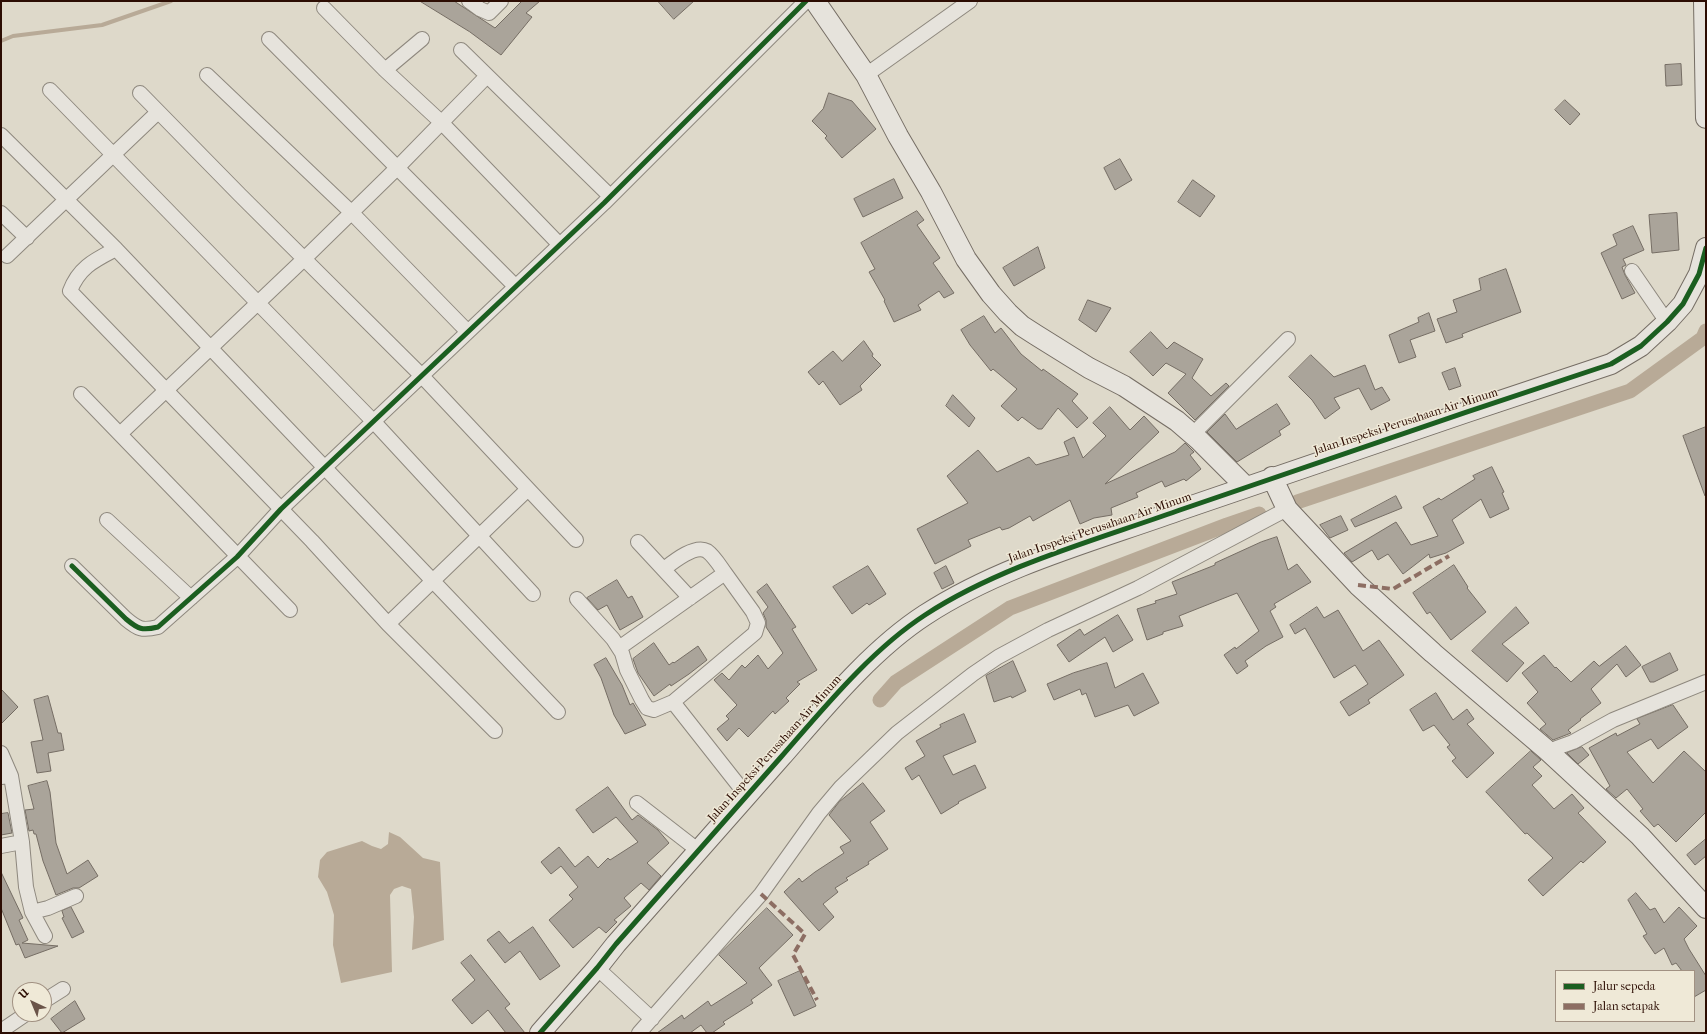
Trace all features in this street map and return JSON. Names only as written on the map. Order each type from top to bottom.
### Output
[{"type":"street","points":[[469,1],[480,10],[489,13],[501,1]]},
{"type":"street","points":[[72,566],[136,627],[146,630],[158,627],[237,557],[281,509],[610,196],[806,1]]},
{"type":"street","points":[[815,1],[866,75],[898,136],[931,192],[966,259],[991,294],[1022,326],[1090,368],[1124,386],[1177,421],[1246,487]]},
{"type":"street","points":[[866,75],[970,1]]},
{"type":"street","points":[[1704,1],[1706,118]]},
{"type":"street","points":[[324,8],[385,70],[441,122],[559,244]]},
{"type":"street","points":[[269,39],[515,286]]},
{"type":"street","points":[[385,70],[422,39]]},
{"type":"street","points":[[461,50],[610,196]]},
{"type":"street","points":[[207,75],[351,212],[468,331]]},
{"type":"street","points":[[120,434],[259,303],[398,167],[487,76]]},
{"type":"street","points":[[50,90],[374,422],[533,594]]},
{"type":"street","points":[[140,93],[304,259],[422,375],[576,540]]},
{"type":"street","points":[[7,256],[158,112]]},
{"type":"street","points":[[1,134],[116,248],[558,712]]},
{"type":"street","points":[[1,213],[27,238]]},
{"type":"street","points":[[116,248],[86,266],[74,280],[70,290],[281,509],[388,624],[495,731]]},
{"type":"street","name":"Jalan Inspeksi Perusahaan Air Minum","points":[[540,1033],[616,944],[854,676],[889,642],[923,616],[961,594],[1008,570],[1272,477],[1611,364],[1641,346],[1683,304],[1699,274],[1706,248]]},
{"type":"street","points":[[1632,271],[1666,322]]},
{"type":"street","points":[[1192,434],[1288,339]]},
{"type":"street","points":[[82,394],[237,557],[290,610]]},
{"type":"street","points":[[1272,477],[1287,509],[1358,585],[1433,653],[1548,750],[1640,836],[1706,908]]},
{"type":"street","points":[[388,624],[528,489]]},
{"type":"street","points":[[639,1033],[760,894],[819,813],[841,787],[897,733],[973,674],[998,657],[1048,630],[1138,588],[1287,509]]},
{"type":"street","points":[[107,520],[191,598]]},
{"type":"street","points":[[638,542],[690,598]]},
{"type":"street","points":[[577,599],[613,639],[622,653],[627,670],[642,700],[647,708],[654,710],[673,702],[755,633],[758,626],[753,612],[726,573],[707,551],[695,550],[684,555],[664,569]]},
{"type":"street","points":[[619,648],[726,573]]},
{"type":"street","points":[[1548,750],[1573,742],[1613,720],[1706,682]]},
{"type":"street","points":[[673,702],[747,796]]},
{"type":"street","points":[[1,753],[22,842],[26,887],[32,912],[45,936]]},
{"type":"street","points":[[637,803],[699,851]]},
{"type":"street","points":[[1,846],[22,842]]},
{"type":"street","points":[[32,912],[48,908],[76,896]]},
{"type":"street","points":[[597,968],[652,1019]]},
{"type":"street","points":[[52,996],[62,989]]},
{"type":"street","points":[[1,1031],[14,1022]]},
{"type":"shaded area","points":[[389,832],[400,837],[423,858],[440,862],[444,940],[412,950],[414,917],[411,889],[402,886],[394,889],[390,895],[392,972],[341,983],[333,945],[334,915],[327,892],[318,877],[320,860],[327,852],[362,841],[381,849],[388,844]]},
{"type":"building","points":[[420,1],[454,1],[495,28],[522,1],[540,1],[526,13],[532,17],[501,55],[470,32]]},
{"type":"building","points":[[658,1],[694,1],[674,19]]},
{"type":"building","points":[[1681,64],[1682,85],[1666,86],[1665,65]]},
{"type":"building","points":[[829,93],[852,101],[876,129],[842,158],[825,138],[827,136],[812,121],[823,109]]},
{"type":"building","points":[[1565,100],[1580,114],[1570,125],[1555,110]]},
{"type":"building","points":[[1120,159],[1132,180],[1115,190],[1104,168]]},
{"type":"building","points":[[894,179],[903,198],[863,217],[854,199]]},
{"type":"building","points":[[1193,180],[1215,196],[1200,217],[1178,202]]},
{"type":"building","points":[[917,211],[924,220],[917,225],[940,258],[933,263],[954,293],[944,298],[939,291],[918,305],[921,310],[894,322],[884,301],[885,300],[869,272],[875,269],[861,243]]},
{"type":"building","points":[[1677,213],[1679,250],[1652,253],[1649,215]]},
{"type":"building","points":[[1633,226],[1644,250],[1623,259],[1626,265],[1622,267],[1635,293],[1622,299],[1601,253],[1617,245],[1613,235]]},
{"type":"building","points":[[1038,247],[1045,268],[1014,286],[1003,268]]},
{"type":"building","points":[[1506,269],[1521,312],[1462,334],[1463,337],[1446,343],[1437,319],[1457,312],[1453,300],[1481,290],[1479,279]]},
{"type":"building","points":[[1088,300],[1111,308],[1096,332],[1079,320]]},
{"type":"building","points":[[1429,313],[1435,331],[1410,340],[1416,357],[1399,363],[1389,335],[1419,322],[1418,318]]},
{"type":"building","points":[[984,316],[995,333],[1001,328],[1021,354],[1042,371],[1043,369],[1078,394],[1072,401],[1088,418],[1077,428],[1058,408],[1042,429],[1038,429],[1022,417],[1018,421],[1001,406],[1017,389],[993,369],[991,371],[970,345],[961,330]]},
{"type":"building","points":[[1151,332],[1167,349],[1174,342],[1203,359],[1192,378],[1211,396],[1226,383],[1229,386],[1195,420],[1168,393],[1186,374],[1166,363],[1153,376],[1130,352]]},
{"type":"building","points":[[864,341],[873,354],[872,356],[881,365],[860,386],[862,390],[840,405],[823,381],[819,385],[808,372],[833,351],[842,361]]},
{"type":"building","points":[[1311,355],[1334,377],[1365,365],[1375,390],[1382,387],[1390,400],[1371,410],[1359,388],[1334,398],[1340,408],[1325,419],[1312,400],[1289,377]]},
{"type":"building","points":[[1455,368],[1461,386],[1449,390],[1442,373]]},
{"type":"building","points":[[953,395],[975,418],[969,427],[946,406]]},
{"type":"building","points":[[1277,404],[1290,424],[1279,431],[1281,435],[1237,462],[1207,432],[1225,414],[1236,429]]},
{"type":"building","points":[[1110,407],[1130,430],[1144,416],[1159,432],[1105,484],[1175,452],[1185,443],[1194,452],[1190,455],[1201,469],[1186,481],[1184,479],[1165,487],[1162,481],[1136,493],[1138,497],[1111,508],[1112,515],[1094,518],[1080,524],[1070,500],[1033,521],[1030,516],[1009,528],[1002,530],[1000,527],[968,540],[971,546],[935,564],[917,529],[968,503],[947,476],[978,450],[997,472],[1029,457],[1036,465],[1069,455],[1064,442],[1074,437],[1083,458],[1106,436],[1093,423]]},
{"type":"building","points":[[1706,427],[1706,496],[1705,496],[1683,436]]},
{"type":"building","points":[[1492,467],[1504,492],[1502,493],[1509,509],[1490,518],[1481,499],[1452,520],[1464,543],[1446,553],[1430,558],[1429,554],[1403,574],[1388,554],[1378,560],[1372,550],[1352,562],[1344,553],[1396,522],[1411,545],[1438,536],[1423,507],[1439,498],[1441,500],[1475,479],[1473,476]]},
{"type":"building","points":[[1396,496],[1402,508],[1355,527],[1351,520]]},
{"type":"building","points":[[1341,516],[1348,530],[1330,538],[1320,525]]},
{"type":"building","points":[[1277,537],[1288,570],[1297,564],[1311,582],[1274,604],[1276,607],[1270,611],[1283,637],[1266,646],[1245,661],[1248,666],[1237,674],[1224,655],[1235,647],[1236,649],[1259,631],[1237,593],[1179,616],[1183,626],[1163,632],[1163,634],[1147,640],[1137,609],[1177,594],[1172,582],[1215,565],[1215,563],[1261,542]]},
{"type":"building","points":[[1454,565],[1468,587],[1467,588],[1486,612],[1451,640],[1430,612],[1427,614],[1413,593]]},
{"type":"building","points":[[868,566],[886,594],[869,605],[867,603],[852,614],[833,587]]},
{"type":"building","points":[[946,566],[954,583],[942,589],[934,573]]},
{"type":"building","points":[[617,580],[628,598],[632,596],[643,617],[620,630],[607,605],[598,610],[587,598]]},
{"type":"building","points":[[767,584],[796,627],[792,629],[817,670],[797,682],[800,684],[786,698],[789,701],[775,714],[773,711],[748,737],[739,728],[727,741],[717,729],[729,719],[726,716],[737,705],[714,680],[722,673],[729,680],[742,665],[745,668],[758,655],[768,669],[783,653],[766,627],[766,620],[763,613],[768,607],[757,592]]},
{"type":"building","points":[[1317,607],[1324,618],[1338,610],[1363,651],[1379,640],[1404,675],[1368,700],[1370,703],[1349,716],[1340,702],[1368,684],[1355,665],[1334,678],[1305,628],[1295,634],[1290,625]]},
{"type":"building","points":[[1516,607],[1529,623],[1502,644],[1524,663],[1507,682],[1472,651]]},
{"type":"building","points":[[1118,615],[1133,640],[1113,652],[1105,637],[1069,662],[1057,645],[1080,629],[1084,635]]},
{"type":"building","points":[[654,643],[669,665],[698,646],[707,660],[689,674],[671,686],[670,684],[654,696],[638,673],[633,659]]},
{"type":"building","points":[[1626,646],[1641,665],[1626,677],[1617,664],[1591,689],[1601,703],[1568,730],[1571,733],[1553,740],[1540,729],[1546,724],[1527,703],[1538,692],[1522,673],[1544,655],[1555,668],[1556,667],[1571,682],[1594,661],[1599,666]]},
{"type":"building","points":[[1670,653],[1678,670],[1654,682],[1650,682],[1642,667]]},
{"type":"building","points":[[606,658],[622,685],[630,705],[633,703],[646,725],[625,734],[614,715],[601,678],[594,665]]},
{"type":"building","points":[[1013,661],[1026,691],[1012,698],[1011,696],[994,702],[986,676]]},
{"type":"building","points":[[1107,663],[1115,688],[1143,673],[1159,703],[1134,716],[1128,705],[1095,717],[1086,693],[1082,695],[1080,689],[1054,700],[1047,684],[1073,673]]},
{"type":"building","points":[[1,689],[18,707],[1,724]]},
{"type":"building","points":[[1436,693],[1453,720],[1467,709],[1474,719],[1467,724],[1494,753],[1467,778],[1452,761],[1456,758],[1447,747],[1450,745],[1434,725],[1423,731],[1410,710]]},
{"type":"building","points":[[48,696],[58,733],[61,733],[64,750],[48,753],[51,771],[37,773],[31,742],[43,740],[34,700]]},
{"type":"building","points":[[1673,705],[1688,727],[1658,749],[1651,739],[1627,752],[1653,783],[1684,751],[1706,772],[1706,812],[1676,842],[1658,824],[1654,827],[1640,811],[1643,809],[1627,789],[1616,798],[1606,789],[1610,786],[1589,748],[1616,733],[1617,736],[1640,724],[1637,719]]},
{"type":"building","points":[[964,714],[976,742],[943,756],[953,775],[975,765],[986,788],[958,802],[959,803],[941,814],[919,775],[912,780],[905,768],[925,756],[916,741],[941,727],[940,725]]},
{"type":"building","points":[[1582,747],[1589,755],[1578,764],[1567,753]]},
{"type":"building","points":[[1531,751],[1541,760],[1533,767],[1542,776],[1532,785],[1554,809],[1572,794],[1584,808],[1578,813],[1606,842],[1583,863],[1581,861],[1543,896],[1528,880],[1553,858],[1527,833],[1525,834],[1486,792]]},
{"type":"building","points":[[47,781],[50,792],[56,843],[67,874],[88,860],[98,876],[79,888],[73,888],[56,895],[43,861],[36,834],[34,834],[33,830],[29,831],[25,810],[34,809],[28,786]]},
{"type":"building","points":[[863,783],[885,811],[870,822],[888,849],[868,862],[869,864],[846,878],[848,880],[835,888],[838,892],[823,904],[834,917],[819,931],[784,892],[799,878],[802,882],[844,853],[840,847],[851,841],[829,815],[839,802]]},
{"type":"building","points":[[608,787],[632,820],[638,815],[658,830],[669,843],[647,863],[661,876],[649,890],[641,883],[624,898],[631,906],[614,920],[617,922],[606,933],[599,927],[573,948],[549,920],[573,899],[569,895],[578,887],[561,866],[551,874],[541,862],[559,847],[575,867],[588,856],[598,868],[608,858],[610,860],[638,842],[616,817],[593,833],[576,810]]},
{"type":"building","points":[[8,813],[12,833],[1,835],[1,814]]},
{"type":"building","points":[[1706,839],[1706,856],[1695,865],[1687,855]]},
{"type":"building","points":[[1,872],[23,918],[19,920],[28,940],[22,943],[58,946],[25,958],[19,944],[16,945],[1,908]]},
{"type":"building","points":[[1636,893],[1650,910],[1655,908],[1664,923],[1679,907],[1697,926],[1684,939],[1706,976],[1706,990],[1695,996],[1695,970],[1681,970],[1676,963],[1672,965],[1664,948],[1655,954],[1643,936],[1647,934],[1628,900]]},
{"type":"building","points":[[71,907],[84,932],[72,938],[62,918],[64,917],[62,911]]},
{"type":"building","points":[[767,908],[793,935],[759,968],[772,985],[751,1000],[753,1003],[723,1022],[725,1024],[712,1033],[707,1033],[701,1025],[690,1033],[657,1033],[682,1015],[684,1019],[708,1001],[711,1006],[747,983],[719,955]]},
{"type":"building","points":[[533,927],[560,966],[540,980],[520,951],[505,963],[487,940],[499,931],[509,943]]},
{"type":"building","points":[[471,955],[510,1004],[505,1008],[525,1033],[506,1033],[488,1010],[472,1024],[452,1000],[475,980],[461,963]]},
{"type":"building","points":[[800,971],[816,1006],[794,1016],[778,981]]},
{"type":"building","points":[[75,1001],[85,1019],[62,1033],[52,1018]]},
{"type":"waterway","points":[[1,41],[13,36],[102,25],[171,1]]},
{"type":"waterway","points":[[1297,502],[1630,391],[1703,338],[1706,331]]},
{"type":"waterway","points":[[880,700],[896,682],[1010,608],[1259,514]]},
{"type":"marked path","points":[[1358,585],[1393,589],[1449,556]]},
{"type":"marked path","points":[[761,894],[805,934],[793,955],[817,1000]]},
{"type":"cycle path","points":[[72,566],[134,625],[144,629],[158,627],[237,557],[281,509],[604,203],[806,1]]},
{"type":"cycle path","points":[[540,1033],[616,944],[848,681],[886,645],[925,615],[984,582],[1016,568],[1080,544],[1611,364],[1641,346],[1667,322],[1683,304],[1699,274],[1706,248]]}]
